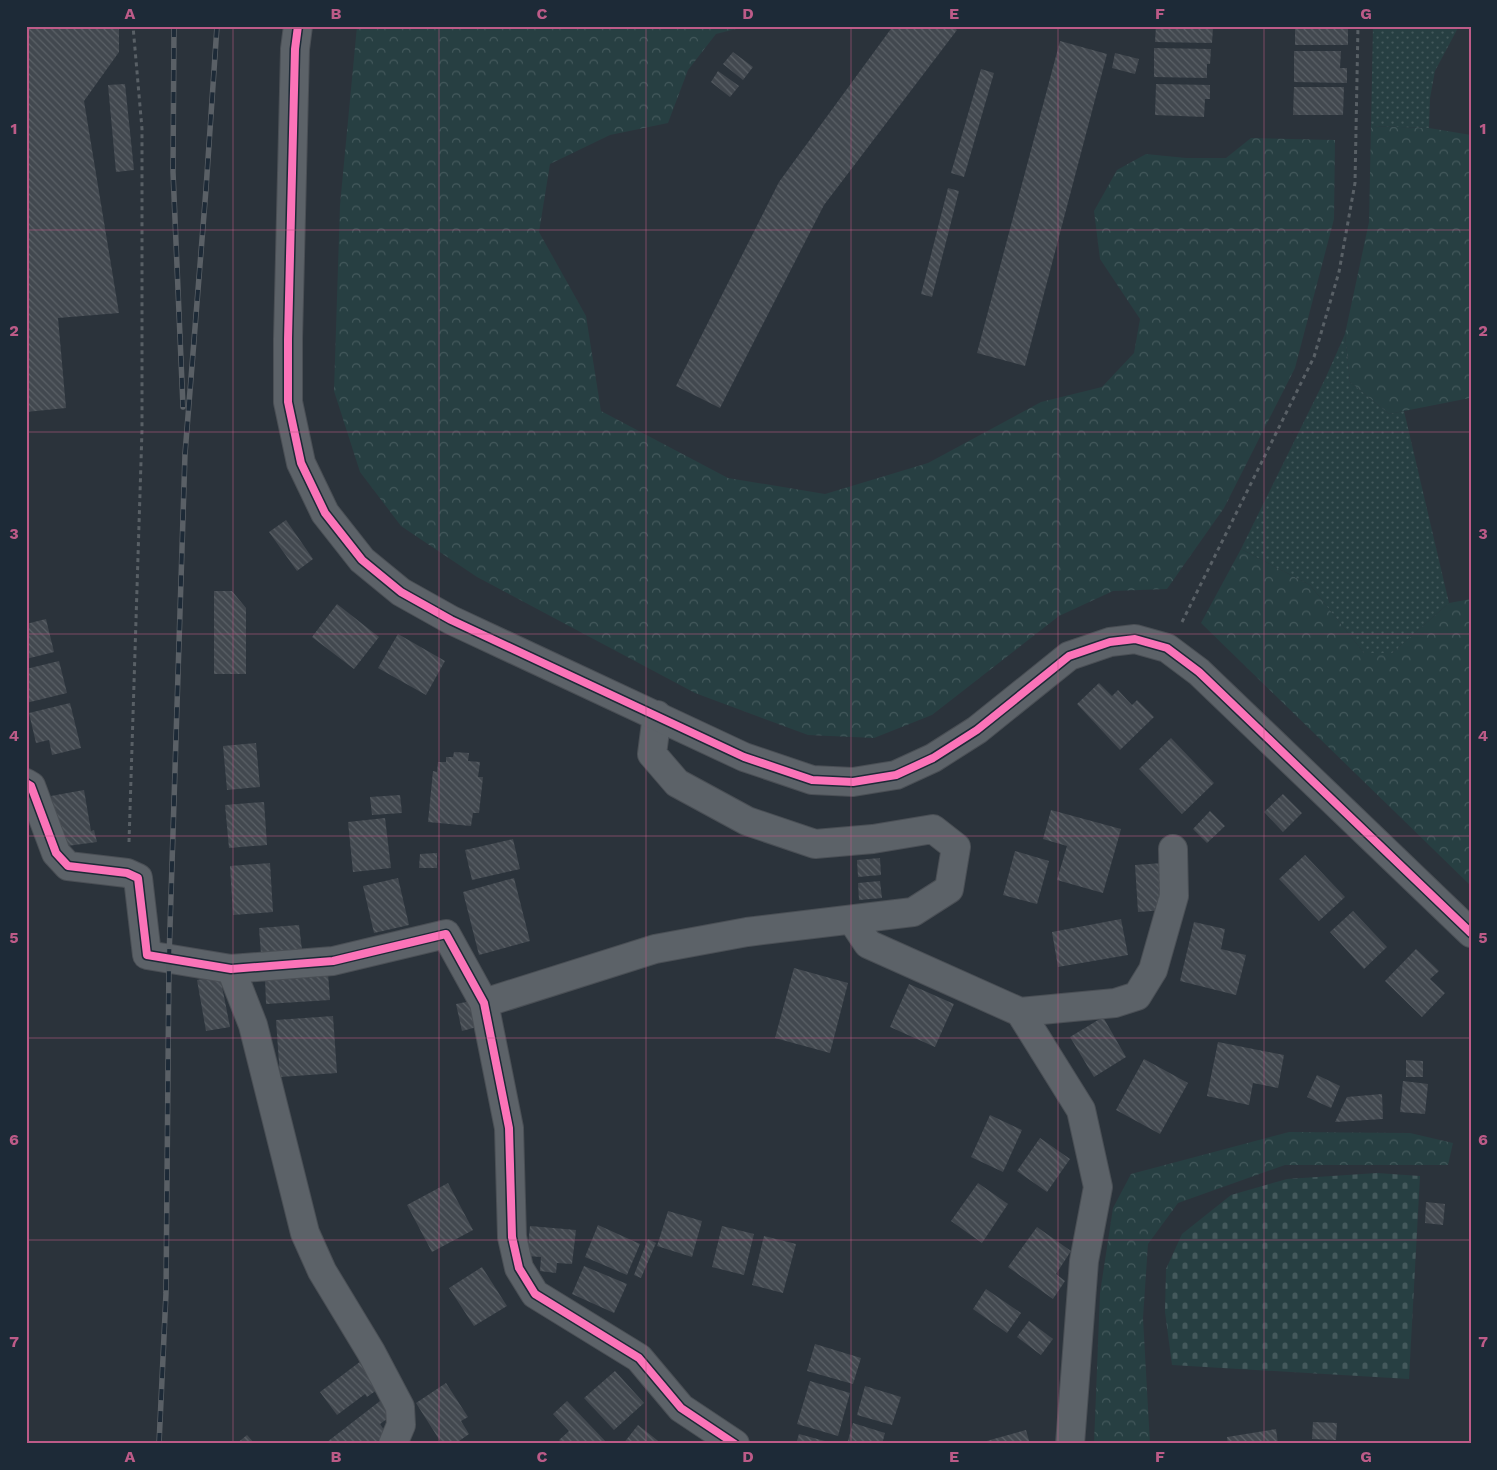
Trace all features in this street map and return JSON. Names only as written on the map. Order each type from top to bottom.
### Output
[{"type":"street","points":[[298,26],[295,49],[288,402],[301,463],[325,512],[362,560],[401,592],[451,620],[744,757],[812,780],[853,782],[896,775],[933,758],[977,730],[1069,656],[1110,642],[1135,639],[1167,648],[1199,672],[1471,933]]},
{"type":"street","points":[[484,1003],[655,949],[747,932],[913,912],[950,889],[956,848],[933,829],[874,839],[815,844],[747,821],[678,784],[652,754],[656,715]]},
{"type":"street","points":[[26,783],[31,786],[56,853],[68,866],[127,873],[138,878],[147,955],[231,968],[333,961],[446,934],[484,1003],[510,1128],[512,1238],[519,1268],[536,1294],[639,1358],[680,1408],[735,1444]]},
{"type":"street","points":[[852,920],[868,944],[1020,1012],[1115,1003],[1137,996],[1153,970],[1174,896],[1173,849]]},
{"type":"street","points":[[231,968],[253,1026],[306,1233],[322,1271],[372,1352],[400,1407],[401,1425],[393,1444]]},
{"type":"street","points":[[1020,1012],[1081,1110],[1098,1187],[1084,1261],[1070,1444]]},
{"type":"path","points":[[127,873],[142,430],[142,129],[133,26]]},
{"type":"path","points":[[1182,622],[1314,357],[1339,272],[1355,183],[1358,26]]},
{"type":"green space","points":[[357,26],[748,26],[716,34],[688,70],[668,123],[610,135],[550,164],[539,232],[586,316],[601,411],[728,478],[825,494],[928,463],[1041,402],[1102,387],[1134,353],[1140,319],[1100,259],[1094,211],[1117,170],[1146,154],[1186,158],[1226,158],[1251,138],[1335,140],[1334,219],[1295,368],[1224,508],[1167,589],[1113,591],[1059,616],[932,715],[874,738],[808,735],[695,693],[477,577],[401,526],[360,472],[334,391],[340,205]]},
{"type":"green space","points":[[1373,26],[1459,26],[1435,71],[1430,98],[1429,128],[1371,126]]},
{"type":"green space","points":[[1371,126],[1429,128],[1471,135],[1470,398],[1389,414],[1350,382],[1345,334],[1369,222]]},
{"type":"green space","points":[[1345,334],[1350,382],[1389,414],[1404,411],[1449,603],[1392,653],[1364,653],[1310,585],[1241,549],[1326,377]]},
{"type":"green space","points":[[1241,549],[1310,585],[1364,653],[1392,653],[1449,603],[1471,599],[1471,886],[1201,623]]},
{"type":"green space","points":[[1289,1132],[1410,1133],[1453,1143],[1448,1165],[1285,1165],[1178,1203],[1148,1244],[1143,1318],[1150,1444],[1094,1444],[1100,1293],[1113,1208],[1131,1174]]},
{"type":"green space","points":[[1377,1173],[1420,1176],[1409,1379],[1172,1365],[1165,1312],[1166,1269],[1182,1234],[1231,1195],[1287,1179]]},
{"type":"building","points":[[26,26],[119,26],[119,52],[84,101],[119,313],[58,318],[66,408],[26,412]]},
{"type":"building","points":[[893,26],[952,26],[957,30],[824,205],[720,408],[676,386],[779,182]]},
{"type":"building","points":[[1156,26],[1203,26],[1203,28],[1213,28],[1212,43],[1155,42]]},
{"type":"building","points":[[1295,26],[1348,26],[1348,45],[1295,45]]},
{"type":"building","points":[[1060,41],[1107,54],[1025,366],[977,353]]},
{"type":"building","points":[[1154,48],[1211,49],[1210,64],[1207,64],[1207,78],[1154,77]]},
{"type":"building","points":[[1294,51],[1341,51],[1340,68],[1347,68],[1347,83],[1294,82]]},
{"type":"building","points":[[733,52],[753,67],[743,80],[723,64]]},
{"type":"building","points":[[1115,53],[1139,59],[1135,74],[1112,68]]},
{"type":"building","points":[[981,69],[994,73],[964,177],[951,173]]},
{"type":"building","points":[[718,71],[739,86],[730,97],[711,82]]},
{"type":"building","points":[[125,84],[134,170],[116,172],[108,85]]},
{"type":"building","points":[[1156,84],[1210,85],[1210,99],[1205,99],[1204,117],[1155,115]]},
{"type":"building","points":[[1294,87],[1344,87],[1343,115],[1293,115]]},
{"type":"building","points":[[948,188],[959,191],[932,297],[921,294]]},
{"type":"building","points":[[286,520],[313,559],[297,571],[269,532]]},
{"type":"building","points":[[214,591],[232,591],[246,608],[246,674],[214,674]]},
{"type":"building","points":[[337,604],[379,637],[354,669],[312,637]]},
{"type":"building","points":[[46,619],[54,652],[26,659],[26,624]]},
{"type":"building","points":[[398,634],[445,661],[426,695],[378,668]]},
{"type":"building","points":[[59,661],[67,693],[26,703],[26,669]]},
{"type":"building","points":[[1099,683],[1112,696],[1118,690],[1132,705],[1137,700],[1154,717],[1120,750],[1077,704]]},
{"type":"building","points":[[70,703],[81,748],[52,755],[49,740],[36,743],[29,713]]},
{"type":"building","points":[[1171,738],[1214,783],[1182,814],[1139,769]]},
{"type":"building","points":[[256,743],[260,787],[227,790],[223,746]]},
{"type":"building","points":[[454,752],[469,753],[468,761],[480,762],[478,777],[483,777],[479,813],[473,813],[471,826],[428,822],[433,771],[437,772],[438,762],[446,762],[446,757],[453,757]]},
{"type":"building","points":[[84,790],[91,831],[94,830],[97,842],[67,846],[64,832],[58,834],[51,796]]},
{"type":"building","points":[[1283,794],[1302,813],[1283,832],[1264,812]]},
{"type":"building","points":[[400,795],[402,813],[372,815],[370,797]]},
{"type":"building","points":[[264,802],[267,845],[229,848],[225,805]]},
{"type":"building","points":[[1051,810],[1121,829],[1103,893],[1057,880],[1067,846],[1043,839]]},
{"type":"building","points":[[1210,811],[1225,826],[1207,843],[1193,829]]},
{"type":"building","points":[[385,818],[391,868],[353,872],[348,822]]},
{"type":"building","points":[[513,839],[520,869],[472,880],[465,850]]},
{"type":"building","points":[[1015,851],[1049,861],[1037,904],[1003,895]]},
{"type":"building","points":[[437,853],[437,868],[419,868],[420,854]]},
{"type":"building","points":[[1305,855],[1345,897],[1319,921],[1279,879]]},
{"type":"building","points":[[880,858],[881,875],[858,877],[857,860]]},
{"type":"building","points":[[270,863],[273,912],[233,915],[230,866]]},
{"type":"building","points":[[1162,863],[1165,910],[1138,912],[1135,865]]},
{"type":"building","points":[[398,878],[409,925],[374,933],[363,886]]},
{"type":"building","points":[[514,878],[530,941],[479,955],[463,892]]},
{"type":"building","points":[[880,881],[882,898],[859,900],[858,883]]},
{"type":"building","points":[[1353,911],[1387,947],[1364,969],[1330,932]]},
{"type":"building","points":[[1121,919],[1128,955],[1058,967],[1052,932]]},
{"type":"building","points":[[1194,922],[1225,929],[1221,949],[1246,955],[1236,995],[1180,981]]},
{"type":"building","points":[[299,925],[302,950],[261,954],[259,928]]},
{"type":"building","points":[[1416,949],[1439,971],[1430,979],[1445,993],[1422,1017],[1385,981]]},
{"type":"building","points":[[794,968],[848,983],[830,1053],[775,1038]]},
{"type":"building","points":[[328,973],[330,1000],[266,1004],[265,977]]},
{"type":"building","points":[[220,976],[230,1027],[206,1031],[197,980]]},
{"type":"building","points":[[909,984],[954,1004],[935,1047],[890,1027]]},
{"type":"building","points":[[471,1001],[477,1027],[462,1031],[456,1004]]},
{"type":"building","points":[[333,1016],[337,1073],[280,1077],[276,1020]]},
{"type":"building","points":[[1103,1017],[1126,1057],[1094,1077],[1070,1037]]},
{"type":"building","points":[[1218,1042],[1284,1055],[1278,1088],[1253,1083],[1249,1105],[1207,1096]]},
{"type":"building","points":[[1144,1059],[1188,1083],[1160,1134],[1116,1110]]},
{"type":"building","points":[[1406,1060],[1423,1061],[1423,1077],[1406,1077]]},
{"type":"building","points":[[1317,1075],[1340,1086],[1331,1108],[1307,1097]]},
{"type":"building","points":[[1403,1081],[1428,1084],[1425,1114],[1400,1112]]},
{"type":"building","points":[[1382,1094],[1383,1119],[1335,1122],[1347,1097]]},
{"type":"building","points":[[990,1115],[1022,1130],[1003,1172],[971,1157]]},
{"type":"building","points":[[1040,1138],[1070,1159],[1047,1192],[1017,1171]]},
{"type":"building","points":[[448,1183],[473,1230],[432,1252],[407,1205]]},
{"type":"building","points":[[978,1183],[1008,1204],[982,1243],[951,1221]]},
{"type":"building","points":[[1426,1202],[1445,1204],[1443,1225],[1425,1223]]},
{"type":"building","points":[[668,1211],[702,1221],[692,1257],[657,1246]]},
{"type":"building","points":[[598,1225],[640,1244],[627,1275],[585,1257]]},
{"type":"building","points":[[530,1226],[576,1230],[572,1264],[557,1263],[556,1273],[540,1271],[541,1257],[527,1256]]},
{"type":"building","points":[[722,1226],[754,1234],[744,1275],[712,1267]]},
{"type":"building","points":[[1037,1227],[1071,1251],[1056,1274],[1065,1281],[1053,1299],[1008,1267]]},
{"type":"building","points":[[764,1236],[796,1244],[783,1293],[752,1285]]},
{"type":"building","points":[[648,1239],[656,1243],[641,1278],[634,1275]]},
{"type":"building","points":[[584,1266],[627,1284],[614,1313],[572,1294]]},
{"type":"building","points":[[482,1267],[507,1306],[474,1326],[449,1288]]},
{"type":"building","points":[[986,1289],[1021,1313],[1007,1333],[973,1309]]},
{"type":"building","points":[[1029,1321],[1053,1339],[1041,1355],[1017,1337]]},
{"type":"building","points":[[815,1344],[861,1358],[853,1384],[807,1371]]},
{"type":"building","points":[[361,1361],[381,1387],[367,1397],[365,1394],[337,1415],[320,1392]]},
{"type":"building","points":[[615,1371],[644,1403],[614,1430],[584,1398]]},
{"type":"building","points":[[810,1381],[850,1393],[838,1436],[797,1424]]},
{"type":"building","points":[[446,1383],[468,1417],[461,1421],[469,1434],[455,1444],[442,1444],[416,1403]]},
{"type":"building","points":[[865,1386],[901,1397],[892,1425],[857,1415]]},
{"type":"building","points":[[380,1401],[391,1416],[380,1424],[387,1434],[374,1444],[328,1444],[327,1442]]},
{"type":"building","points":[[567,1401],[608,1444],[563,1444],[559,1440],[569,1431],[553,1414]]},
{"type":"building","points":[[1313,1422],[1337,1423],[1336,1440],[1312,1439]]},
{"type":"building","points":[[853,1423],[885,1433],[882,1444],[847,1444]]},
{"type":"building","points":[[638,1425],[662,1444],[623,1444]]},
{"type":"building","points":[[1276,1429],[1278,1444],[1228,1444],[1227,1437]]},
{"type":"building","points":[[1026,1430],[1030,1444],[984,1444],[983,1442]]},
{"type":"building","points":[[799,1434],[832,1443],[832,1444],[796,1444]]},
{"type":"building","points":[[247,1435],[255,1444],[236,1444]]},
{"type":"railway","points":[[174,26],[173,172],[183,407]]},
{"type":"railway","points":[[159,1444],[166,1293],[169,959],[185,454],[217,26]]},
{"type":"cycle path","points":[[298,26],[295,49],[288,402],[301,463],[325,513],[362,560],[401,592],[451,620],[744,757],[812,780],[853,782],[896,775],[933,758],[977,730],[1069,656],[1110,642],[1135,639],[1167,648],[1199,672],[1471,933]]},
{"type":"cycle path","points":[[26,783],[31,786],[56,853],[68,866],[127,873],[138,878],[147,955],[231,969],[333,961],[446,934],[484,1003],[509,1128],[512,1237],[519,1268],[535,1294],[639,1358],[681,1408],[735,1444]]}]
